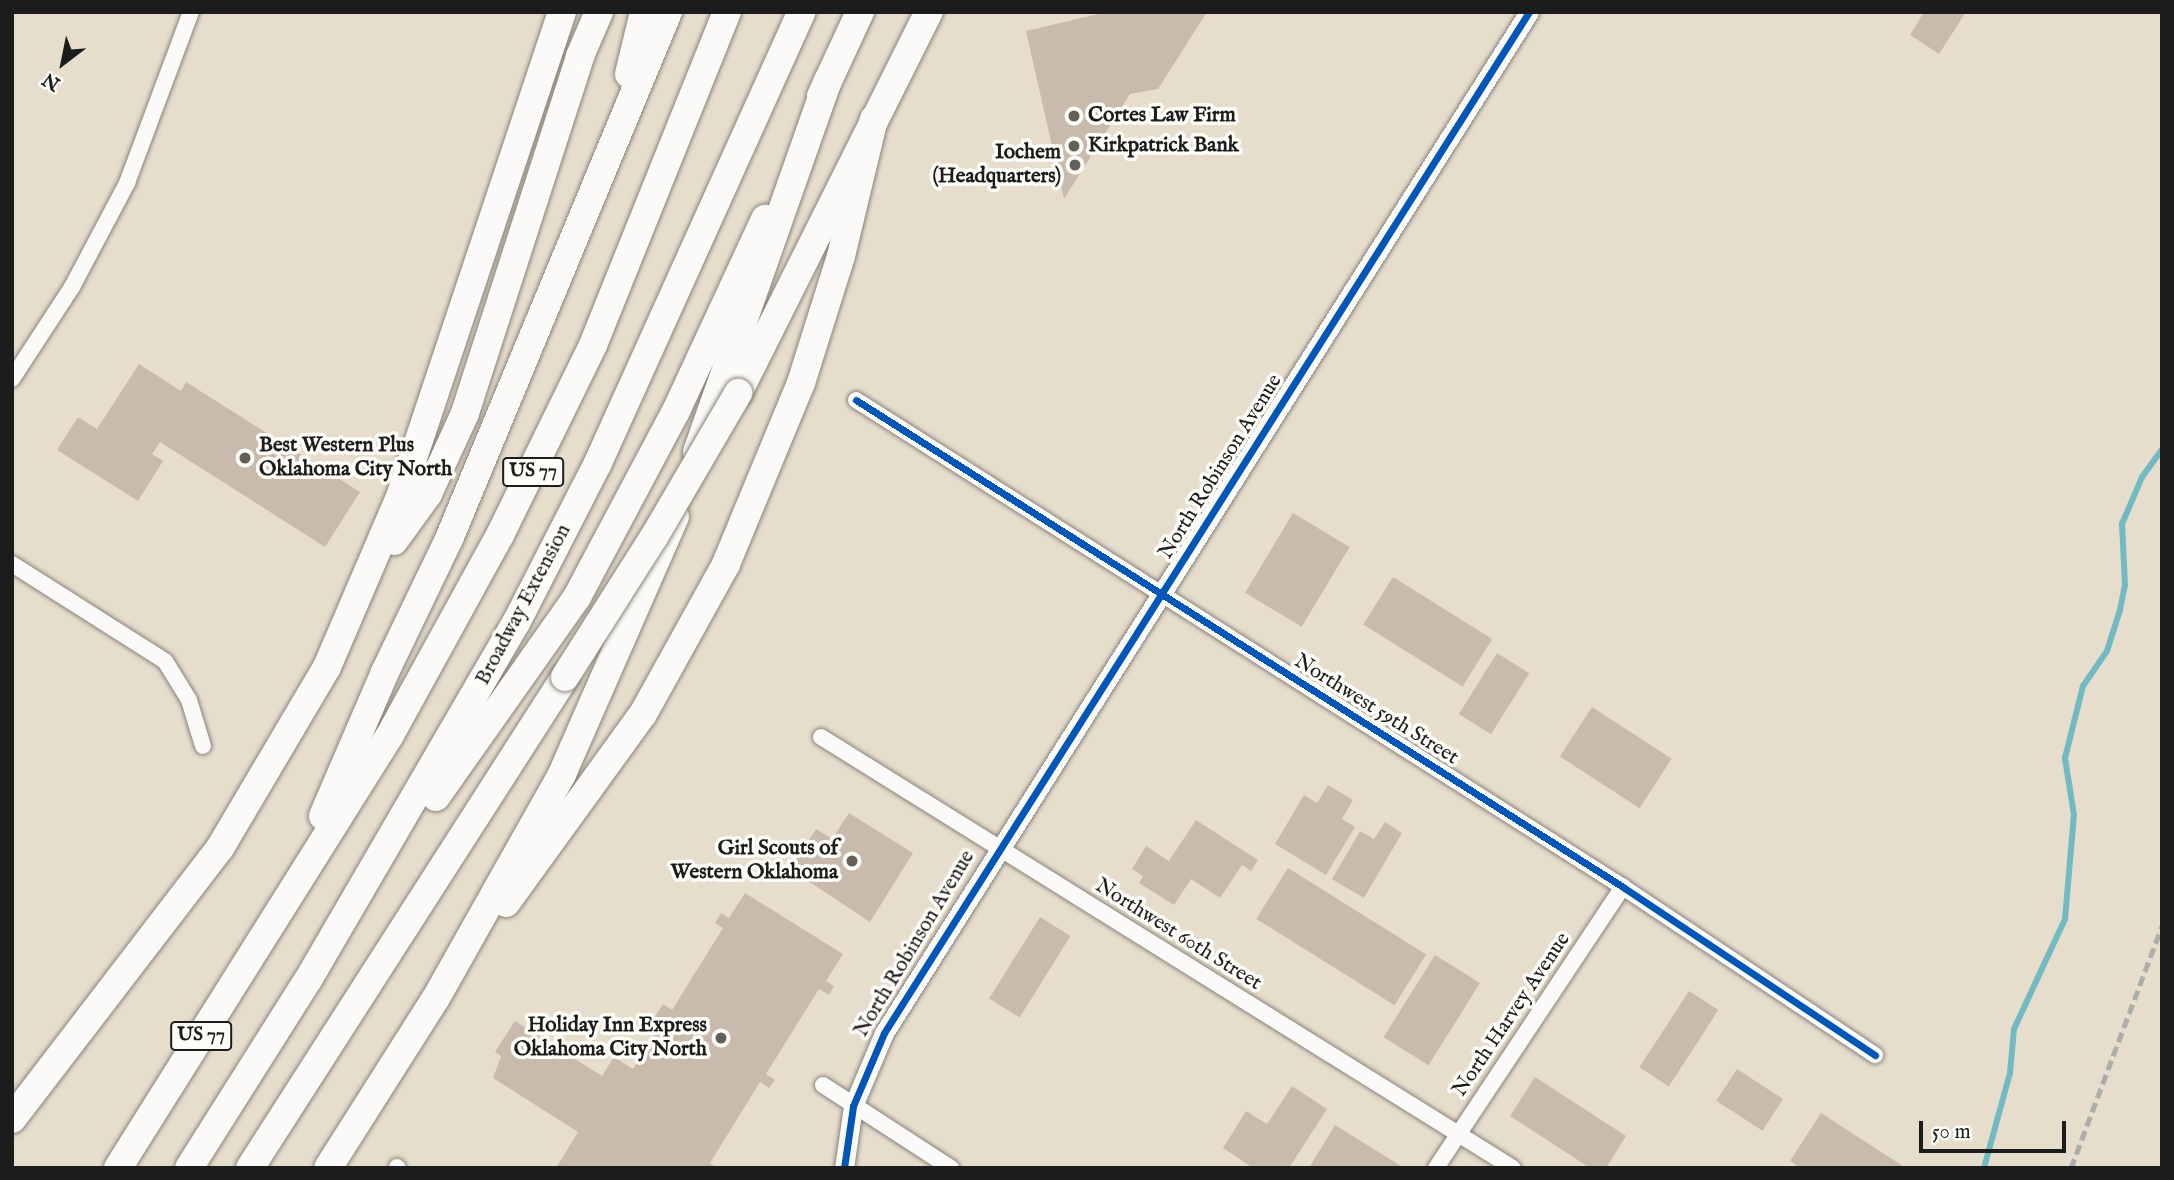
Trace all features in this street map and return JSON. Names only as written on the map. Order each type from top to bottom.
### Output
[{"type":"highway","points":[[12,1119],[226,838],[314,690],[370,574],[429,413],[562,12]]},
{"type":"highway","points":[[370,574],[428,494],[465,413],[580,56],[599,12]]},
{"type":"highway","points":[[611,148],[644,12]]},
{"type":"highway","points":[[285,905],[385,671],[449,539],[668,12]]},
{"type":"highway","name":"US 77","points":[[118,1168],[285,905],[415,692],[536,466],[593,345],[727,12]]},
{"type":"highway","name":"Broadway Extension","points":[[189,1168],[308,980],[467,713],[557,545],[802,12]]},
{"type":"highway","points":[[308,980],[577,597],[676,411],[860,12]]},
{"type":"highway","points":[[250,1168],[654,537],[738,393],[929,12]]},
{"type":"highway","points":[[328,1168],[436,998],[562,774],[644,596],[774,245],[828,80]]},
{"type":"highway","points":[[436,998],[643,714],[726,564],[801,383],[841,256],[874,119]]},
{"type":"street","points":[[12,379],[72,287],[127,183],[191,12]]},
{"type":"street","name":"North Robinson Avenue","points":[[844,1168],[853,1106],[884,1033],[1529,12]]},
{"type":"street","name":"Northwest 59th Street","points":[[856,400],[1623,887],[1875,1055]]},
{"type":"street","points":[[12,564],[165,660],[190,700],[203,746]]},
{"type":"street","name":"Northwest 60th Street","points":[[821,737],[1513,1168]]},
{"type":"street","name":"North Harvey Avenue","points":[[1436,1168],[1623,887]]},
{"type":"street","points":[[823,1085],[951,1168]]},
{"type":"building","name":"Kirkpatrick Bank","points":[[1107,12],[1207,12],[1158,89],[1130,94],[1064,199],[1026,31]]},
{"type":"building","points":[[1924,12],[1966,12],[1939,54],[1910,35]]},
{"type":"building","name":"Best Western Plus Oklahoma City North","points":[[139,364],[181,391],[186,382],[360,492],[325,547],[160,442],[152,454],[163,461],[138,501],[57,450],[78,417],[97,429]]},
{"type":"building","points":[[1293,513],[1350,547],[1302,627],[1245,593]]},
{"type":"building","points":[[1393,577],[1492,639],[1463,686],[1363,624]]},
{"type":"building","points":[[1497,653],[1529,673],[1491,734],[1459,714]]},
{"type":"building","points":[[1592,707],[1672,759],[1640,808],[1560,756]]},
{"type":"building","points":[[1328,785],[1353,800],[1342,819],[1355,827],[1326,875],[1275,844],[1304,795],[1317,803]]},
{"type":"building","name":"Girl Scouts of Western Oklahoma","points":[[849,813],[913,853],[870,922],[790,869],[816,829],[832,839]]},
{"type":"building","points":[[1196,820],[1258,860],[1251,871],[1242,865],[1220,898],[1191,879],[1174,905],[1139,883],[1143,876],[1132,869],[1146,846],[1169,861]]},
{"type":"building","points":[[1385,822],[1402,833],[1364,898],[1332,879],[1360,831],[1374,839]]},
{"type":"building","points":[[1288,868],[1426,954],[1394,1005],[1256,919]]},
{"type":"building","name":"Holiday Inn Express Oklahoma City North","points":[[745,893],[843,954],[826,981],[834,986],[829,995],[819,989],[766,1074],[775,1080],[769,1088],[760,1082],[710,1163],[717,1168],[556,1168],[578,1132],[493,1078],[501,1056],[495,1052],[515,1021],[602,1076],[614,1057],[633,1069],[661,1024],[653,1019],[663,1004],[672,1010],[723,928],[715,923],[721,913],[729,918]]},
{"type":"building","points":[[1040,917],[1071,936],[1020,1017],[989,998]]},
{"type":"building","points":[[1435,955],[1480,983],[1429,1065],[1384,1037]]},
{"type":"building","points":[[1689,991],[1718,1010],[1669,1086],[1639,1067]]},
{"type":"building","points":[[1737,1069],[1783,1099],[1762,1131],[1716,1101]]},
{"type":"building","points":[[1535,1077],[1626,1136],[1606,1168],[1590,1168],[1510,1116]]},
{"type":"building","points":[[1292,1086],[1327,1109],[1289,1168],[1253,1168],[1223,1148],[1246,1111],[1267,1124]]},
{"type":"building","points":[[1821,1113],[1906,1168],[1801,1168],[1790,1161]]},
{"type":"building","points":[[1335,1125],[1401,1166],[1400,1168],[1309,1168]]},
{"type":"waterway","points":[[1984,1168],[2010,1073],[2014,1029],[2065,919],[2074,815],[2065,758],[2083,686],[2107,651],[2120,610],[2125,585],[2122,524],[2142,477],[2162,449]]},
{"type":"railway","points":[[2071,1168],[2162,926]]},
{"type":"cycle path","points":[[844,1168],[853,1106],[884,1033],[1529,12]]},
{"type":"cycle path","points":[[856,400],[1623,887],[1875,1055]]},
{"type":"place","name":"Cortes Law Firm","points":[[1074,116]]},
{"type":"place","name":"Kirkpatrick Bank","points":[[1074,146]]},
{"type":"place","name":"Iochem (Headquarters)","points":[[1075,165]]},
{"type":"place","name":"Best Western Plus Oklahoma City North","points":[[245,458]]},
{"type":"place","name":"Girl Scouts of Western Oklahoma","points":[[852,861]]},
{"type":"place","name":"Holiday Inn Express Oklahoma City North","points":[[721,1038]]}]
